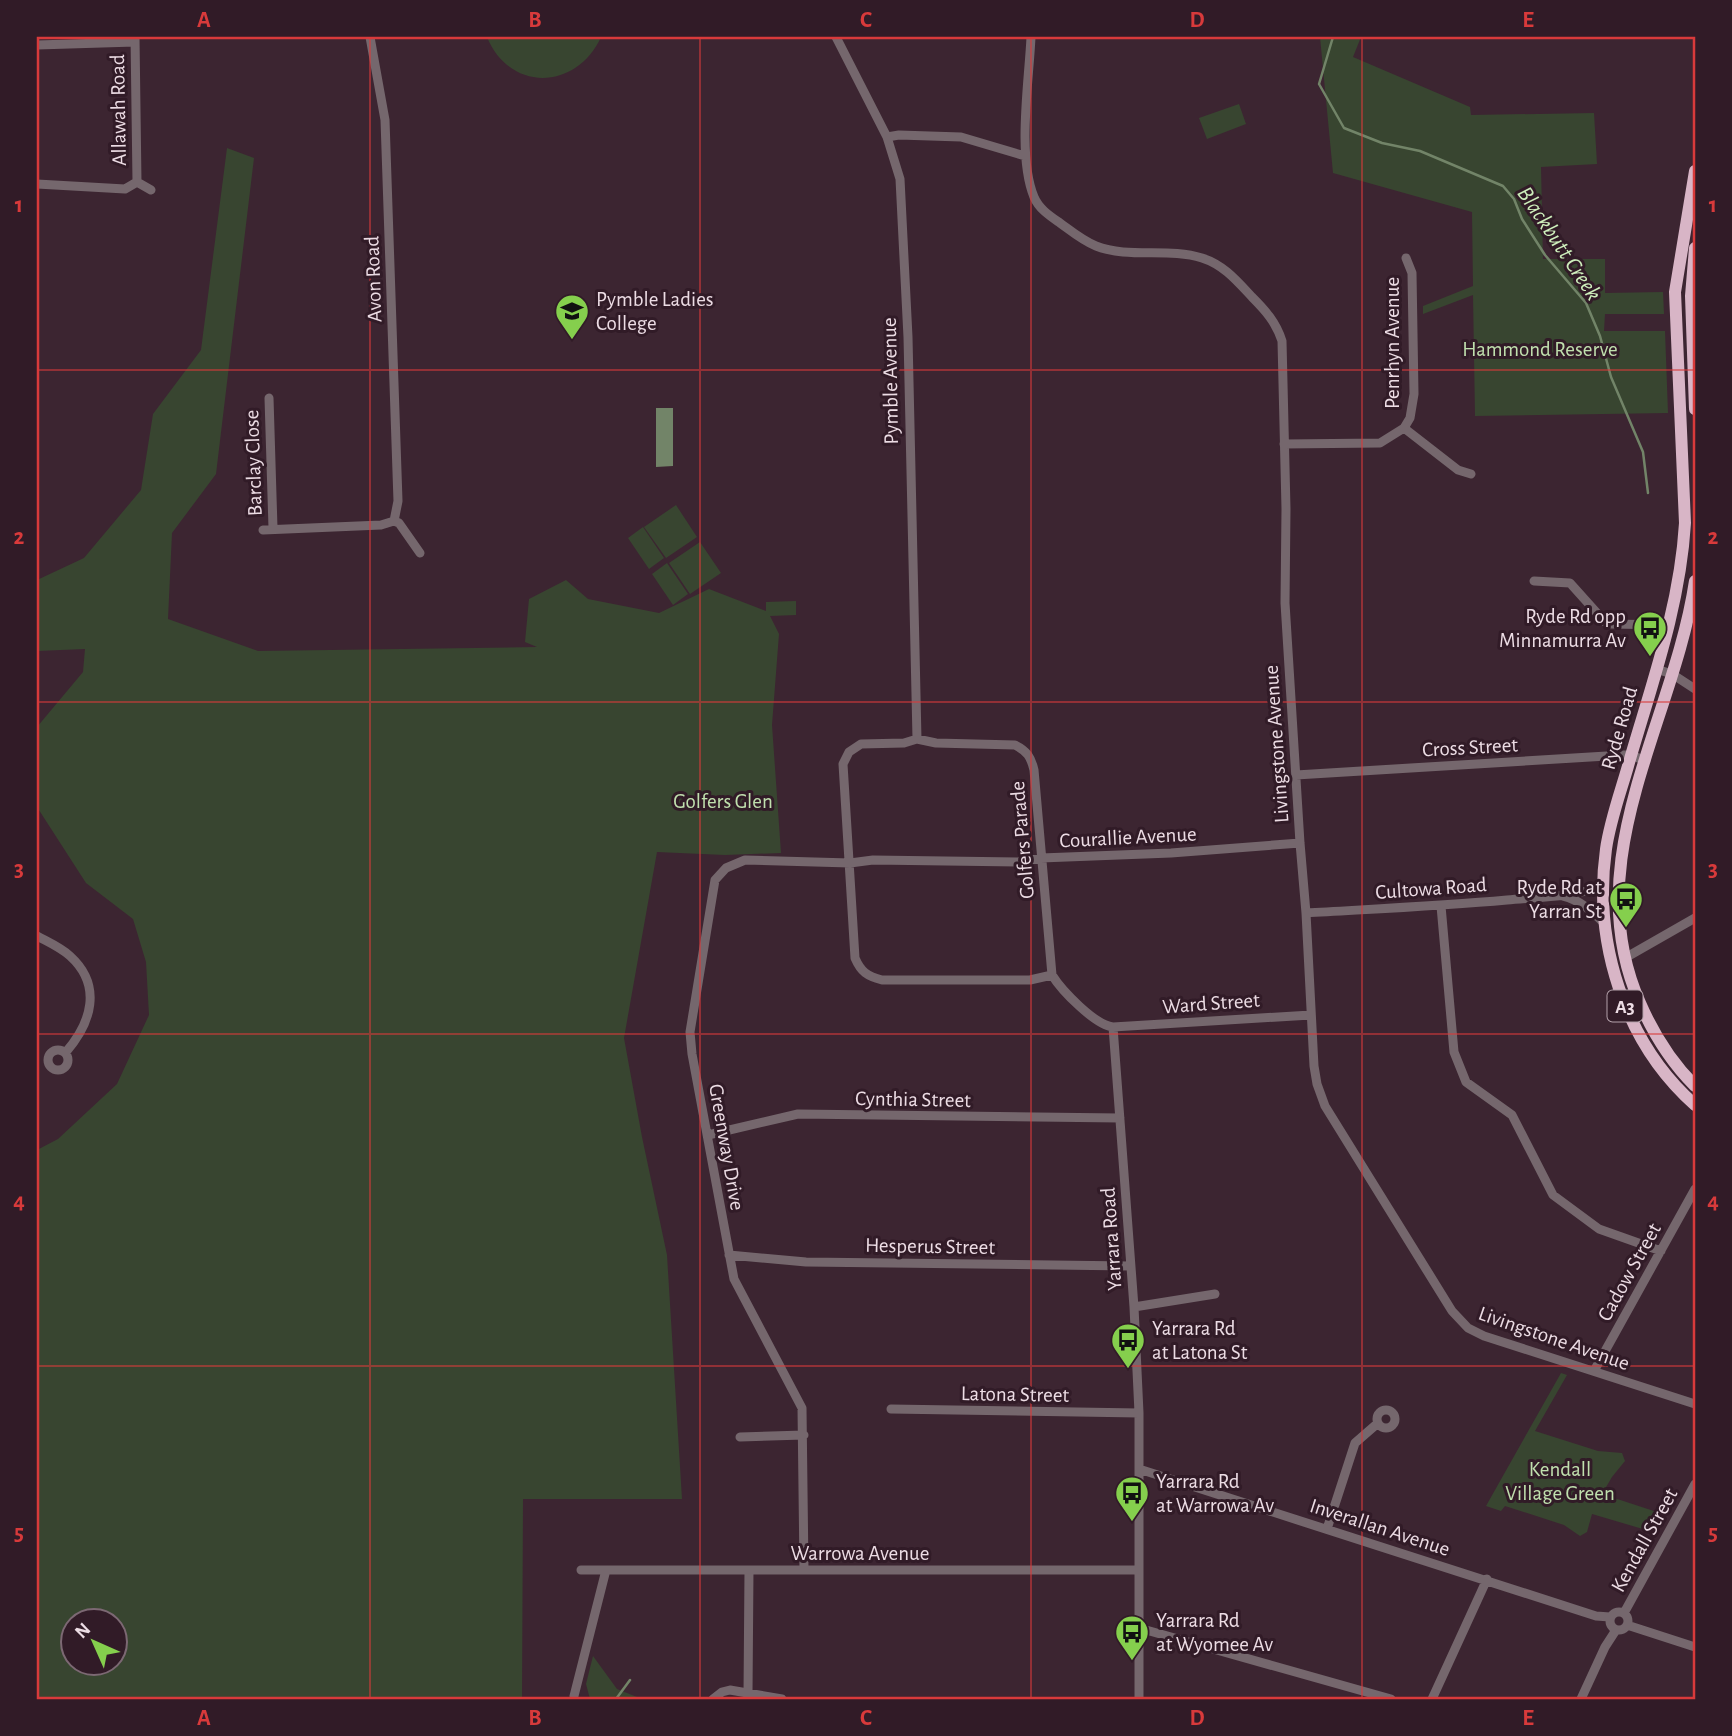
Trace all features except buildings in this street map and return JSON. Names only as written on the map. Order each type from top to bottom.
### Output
[{"type":"highway","name":"Ryde Road","points":[[1695,171],[1675,292],[1685,523],[1680,576],[1669,625],[1610,827],[1603,886],[1605,924],[1616,979],[1636,1030],[1673,1085],[1695,1105]]},
{"type":"highway","points":[[1695,248],[1691,296],[1695,409]]},
{"type":"highway","name":"Ryde Road","points":[[1695,581],[1672,674],[1629,818],[1619,861],[1618,914],[1634,991],[1672,1060],[1695,1086]]},
{"type":"street","name":"Avon Road","points":[[370,37],[385,120],[398,501],[394,521]]},
{"type":"street","name":"Pymble Avenue","points":[[836,37],[887,137],[900,179],[908,337],[918,739]]},
{"type":"street","name":"Livingstone Avenue","points":[[1031,37],[1025,156],[1031,188],[1038,205],[1083,239],[1104,249],[1204,258],[1225,269],[1268,313],[1282,341],[1285,603],[1307,913],[1311,1015],[1317,1084],[1325,1106],[1452,1311],[1463,1324],[1474,1332],[1695,1404]]},
{"type":"street","points":[[37,45],[135,40]]},
{"type":"street","name":"Allawah Road","points":[[135,40],[137,182]]},
{"type":"street","points":[[887,137],[961,136],[1025,156]]},
{"type":"street","points":[[37,184],[125,189],[137,182],[151,190]]},
{"type":"street","name":"Penrhyn Avenue","points":[[1284,444],[1380,443],[1404,428],[1410,418],[1414,394],[1412,272],[1406,258]]},
{"type":"street","name":"Barclay Close","points":[[269,398],[268,529],[381,526],[394,521]]},
{"type":"street","points":[[1404,428],[1458,470],[1471,474]]},
{"type":"street","points":[[394,521],[399,523],[420,553]]},
{"type":"street","points":[[1534,581],[1570,583],[1599,618],[1611,624],[1669,625]]},
{"type":"street","points":[[1656,669],[1672,674],[1695,689]]},
{"type":"street","name":"Golfers Parade","points":[[918,739],[936,743],[1015,745],[1026,750],[1032,760],[1052,975],[1017,980],[882,980],[869,977],[860,970],[855,958],[843,764],[849,752],[861,744],[904,743],[918,739]]},
{"type":"street","name":"Cross Street","points":[[1296,775],[1631,755],[1646,761]]},
{"type":"street","name":"Courallie Avenue","points":[[873,860],[1018,862],[1041,858],[1300,844]]},
{"type":"street","name":"Greenway Drive","points":[[804,1570],[802,1408],[734,1279],[690,1031],[715,880],[726,868],[745,860],[850,863],[873,860]]},
{"type":"street","name":"Cultowa Road","points":[[1307,913],[1441,906],[1579,893],[1603,886]]},
{"type":"street","name":"Cultowa Road","points":[[1558,895],[1592,910],[1605,924]]},
{"type":"street","points":[[1441,906],[1454,1052],[1466,1082],[1512,1115],[1553,1195],[1599,1229],[1661,1251]]},
{"type":"street","points":[[1625,958],[1695,918]]},
{"type":"street","points":[[37,936],[77,963],[88,983],[90,1004],[87,1020],[79,1037],[66,1052]]},
{"type":"street","points":[[1052,975],[1057,984],[1098,1022],[1113,1027]]},
{"type":"street","name":"Ward Street","points":[[1113,1027],[1311,1015]]},
{"type":"street","name":"Yarrara Road","points":[[1113,1027],[1134,1307],[1139,1413],[1139,1699]]},
{"type":"street","name":"Cynthia Street","points":[[708,1135],[798,1114],[1120,1118]]},
{"type":"street","name":"Cadow Street","points":[[1594,1371],[1695,1189]]},
{"type":"street","name":"Hesperus Street","points":[[729,1255],[806,1262],[1130,1266]]},
{"type":"street","points":[[1134,1307],[1215,1294]]},
{"type":"street","name":"Latona Street","points":[[891,1409],[1139,1413]]},
{"type":"street","points":[[1327,1529],[1354,1443],[1378,1423]]},
{"type":"street","points":[[740,1437],[804,1436]]},
{"type":"street","name":"Inverallan Avenue","points":[[1139,1469],[1596,1616],[1610,1617]]},
{"type":"street","name":"Kendall Street","points":[[1623,1613],[1695,1484]]},
{"type":"street","name":"Warrowa Avenue","points":[[581,1570],[1139,1570]]},
{"type":"street","points":[[574,1696],[606,1570]]},
{"type":"street","points":[[748,1693],[749,1570]]},
{"type":"street","points":[[1432,1699],[1487,1579]]},
{"type":"street","points":[[1581,1699],[1605,1647],[1616,1630],[1627,1625],[1628,1619],[1623,1613],[1614,1612],[1610,1617],[1610,1623],[1616,1630]]},
{"type":"street","points":[[1627,1625],[1695,1647]]},
{"type":"street","points":[[1139,1629],[1391,1699]]},
{"type":"street","points":[[713,1699],[730,1690],[782,1699]]},
{"type":"green space","points":[[487,37],[601,37],[590,55],[576,67],[560,75],[544,78],[527,76],[511,68],[498,55]]},
{"type":"green space","name":"Hammond Reserve","points":[[1320,37],[1361,37],[1353,57],[1470,107],[1471,115],[1594,113],[1597,164],[1541,167],[1543,259],[1605,259],[1605,293],[1663,292],[1664,314],[1605,314],[1604,331],[1665,331],[1668,413],[1475,416],[1473,295],[1423,314],[1423,306],[1473,286],[1472,212],[1333,173]]},
{"type":"green space","points":[[1239,104],[1246,124],[1207,139],[1199,118]]},
{"type":"green space","name":"Golfers Glen","points":[[227,148],[254,158],[216,474],[172,533],[168,619],[258,651],[537,647],[525,642],[529,599],[566,580],[588,599],[659,613],[709,589],[766,611],[766,602],[796,601],[796,615],[770,616],[779,634],[772,725],[781,853],[725,855],[657,852],[624,1038],[667,1255],[682,1499],[523,1499],[522,1699],[37,1699],[37,1150],[58,1139],[117,1084],[149,1015],[146,962],[133,919],[86,883],[37,807],[37,727],[83,672],[85,649],[37,651],[37,580],[84,558],[141,490],[153,414],[201,350]]},
{"type":"green space","points":[[676,505],[697,537],[666,558],[644,527]]},
{"type":"green space","points":[[643,527],[664,558],[649,569],[628,538]]},
{"type":"green space","points":[[700,542],[721,573],[690,594],[669,563]]},
{"type":"green space","points":[[667,563],[688,594],[673,605],[652,574]]},
{"type":"green space","name":"Kendall Village Green","points":[[1561,1373],[1567,1375],[1535,1431],[1598,1451],[1622,1453],[1625,1461],[1602,1494],[1663,1514],[1653,1532],[1592,1514],[1587,1532],[1580,1536],[1564,1525],[1505,1506],[1501,1511],[1486,1506]]},
{"type":"green space","points":[[593,1656],[617,1689],[642,1699],[590,1699],[586,1684]]},
{"type":"shaded area","points":[[656,408],[673,408],[673,466],[656,467]]},
{"type":"waterway","name":"Blackbutt Creek","points":[[1333,37],[1319,84],[1344,128],[1382,143],[1420,151],[1503,186],[1514,199],[1522,219],[1545,255],[1586,303],[1600,336],[1611,377],[1643,452],[1648,493]]},
{"type":"waterway","points":[[616,1699],[630,1680]]},
{"type":"place","name":"Pymble Ladies College","points":[[572,341]]},
{"type":"place","name":"Ryde Rd opp Minnamurra Av","points":[[1650,658]]},
{"type":"place","name":"Ryde Rd at Yarran St","points":[[1626,929]]},
{"type":"place","name":"Yarrara Rd at Latona St","points":[[1128,1370]]},
{"type":"place","name":"Yarrara Rd at Warrowa Av","points":[[1132,1523]]},
{"type":"place","name":"Yarrara Rd at Wyomee Av","points":[[1132,1662]]}]
